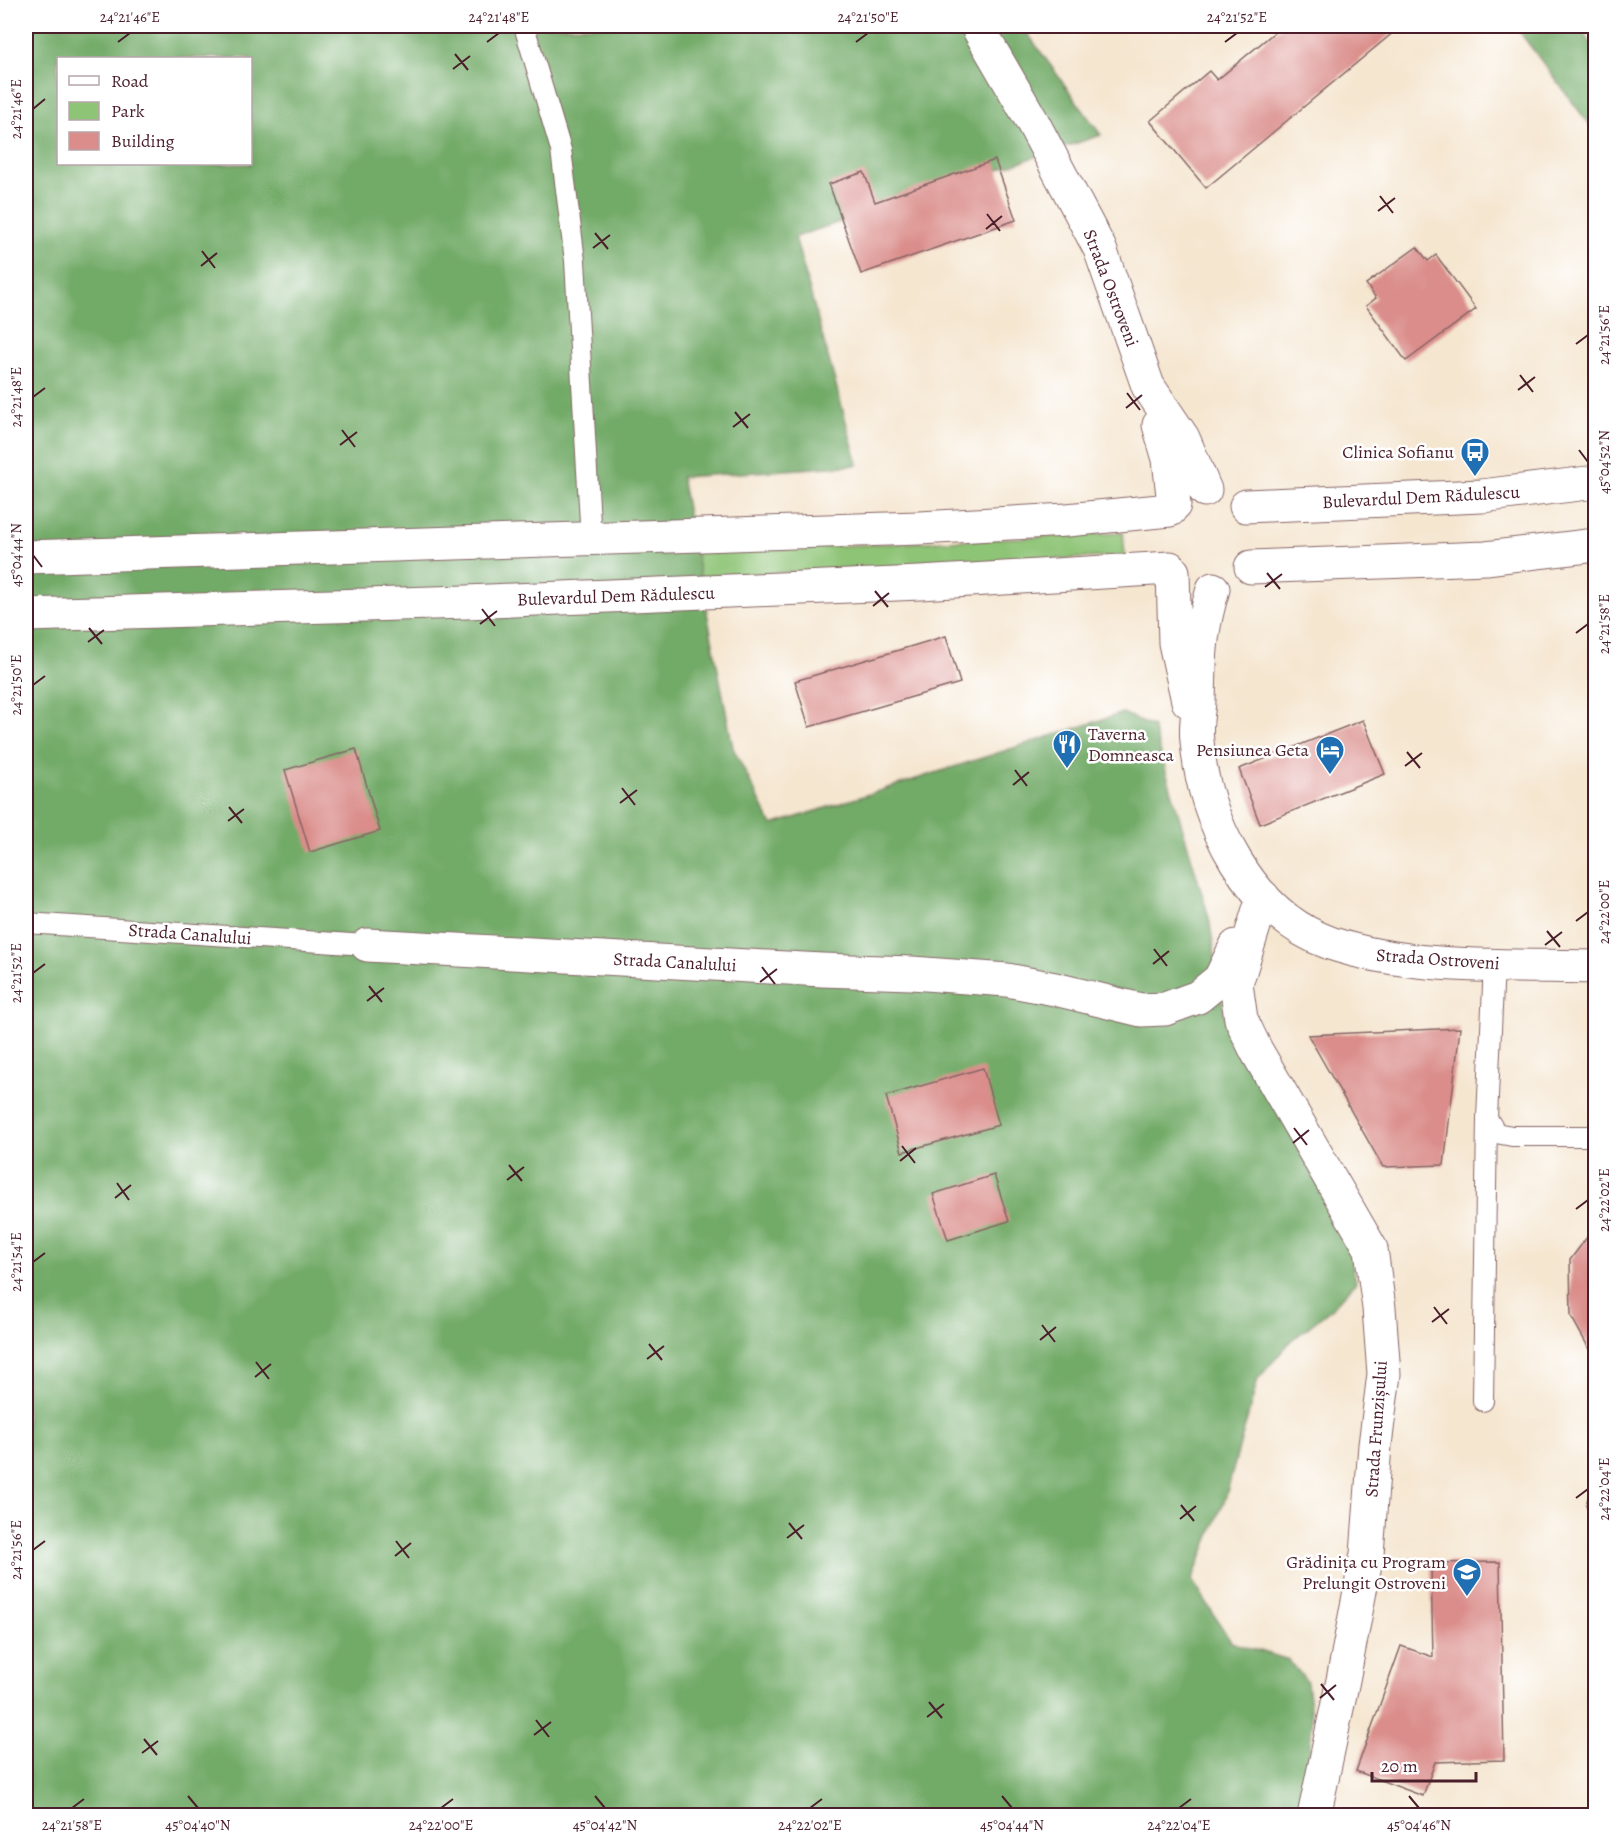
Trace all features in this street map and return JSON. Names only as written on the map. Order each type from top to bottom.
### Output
[{"type":"street","name":"Strada Ostroveni","points":[[977,26],[1031,119],[1100,249],[1148,386],[1183,438],[1205,490]]},
{"type":"street","points":[[1148,386],[1169,459],[1172,508]]},
{"type":"street","name":"Bulevardul Dem Rădulescu","points":[[1246,506],[1482,496],[1596,482]]},
{"type":"street","points":[[1205,490],[1220,491],[1234,496],[1246,506],[1254,517],[1259,542],[1257,555],[1251,567],[1241,578],[1213,589],[1198,587],[1184,581],[1172,570],[1163,554],[1161,539],[1163,524],[1172,508],[1193,492],[1205,490]]},
{"type":"street","points":[[26,557],[919,528],[1067,520],[1172,508]]},
{"type":"street","points":[[1251,567],[1486,558],[1596,545]]},
{"type":"street","points":[[1172,570],[1175,643],[1196,740]]},
{"type":"street","name":"Bulevardul Dem Rădulescu","points":[[26,615],[466,602],[1172,570]]},
{"type":"street","name":"Strada Ostroveni","points":[[1213,589],[1202,634],[1196,740],[1203,783],[1219,830],[1237,864],[1263,897],[1298,926],[1328,942],[1360,951],[1403,959],[1596,967]]},
{"type":"street","name":"Strada Canalului","points":[[366,945],[912,973],[1007,980],[1142,1010],[1165,1009],[1198,997],[1220,978],[1263,897]]},
{"type":"street","name":"Strada Frunzișului","points":[[1263,897],[1236,984],[1241,1019],[1371,1249],[1379,1308],[1383,1374],[1366,1554],[1343,1680],[1314,1815]]},
{"type":"lane","points":[[524,26],[561,150],[575,261],[591,540]]},
{"type":"lane","name":"Strada Canalului","points":[[26,923],[366,945]]},
{"type":"lane","points":[[1483,1401],[1487,1118],[1494,964]]},
{"type":"lane","points":[[1487,1118],[1496,1133],[1512,1136],[1596,1136]]},
{"type":"green space","points":[[26,26],[1022,26],[1101,135],[795,237],[858,465],[681,477],[733,748],[772,825],[1123,713],[1153,727],[1209,918],[1229,1043],[1274,1102],[1347,1239],[1356,1282],[1331,1309],[1290,1342],[1258,1379],[1225,1499],[1192,1580],[1231,1642],[1289,1660],[1307,1682],[1312,1723],[1305,1815],[26,1816]]},
{"type":"green space","points":[[1515,26],[1577,26],[1595,48],[1595,132]]},
{"type":"green space","points":[[1123,533],[1125,556],[581,582],[576,558]]},
{"type":"building","points":[[1282,26],[1401,26],[1206,188],[1150,121],[1209,71],[1217,80]]},
{"type":"building","points":[[995,160],[1016,220],[861,274],[829,184],[864,172],[875,202]]},
{"type":"building","points":[[1417,247],[1428,261],[1436,255],[1476,309],[1406,361],[1366,306],[1376,298],[1366,284]]},
{"type":"building","points":[[946,636],[960,683],[809,727],[795,681]]},
{"type":"building","points":[[1363,720],[1385,774],[1260,824],[1239,769]]},
{"type":"building","points":[[356,749],[380,831],[310,852],[285,770]]},
{"type":"building","points":[[1460,1028],[1444,1165],[1383,1167],[1308,1035]]},
{"type":"building","points":[[983,1068],[999,1125],[902,1152],[886,1096]]},
{"type":"building","points":[[994,1175],[1009,1221],[948,1240],[933,1194]]},
{"type":"building","points":[[1596,1225],[1596,1361],[1571,1316],[1570,1260]]},
{"type":"building","points":[[1596,1470],[1596,1535],[1595,1535],[1586,1505]]},
{"type":"building","points":[[1500,1562],[1504,1760],[1435,1762],[1423,1796],[1356,1771],[1401,1646],[1433,1657],[1431,1563]]},
{"type":"place","name":"Clinica Sofianu","points":[[1475,478]]},
{"type":"place","name":"Taverna Domneasca","points":[[1067,770]]},
{"type":"place","name":"Pensiunea Geta","points":[[1330,776]]},
{"type":"place","name":"Grădinița cu Program Prelungit Ostroveni","points":[[1467,1598]]}]
